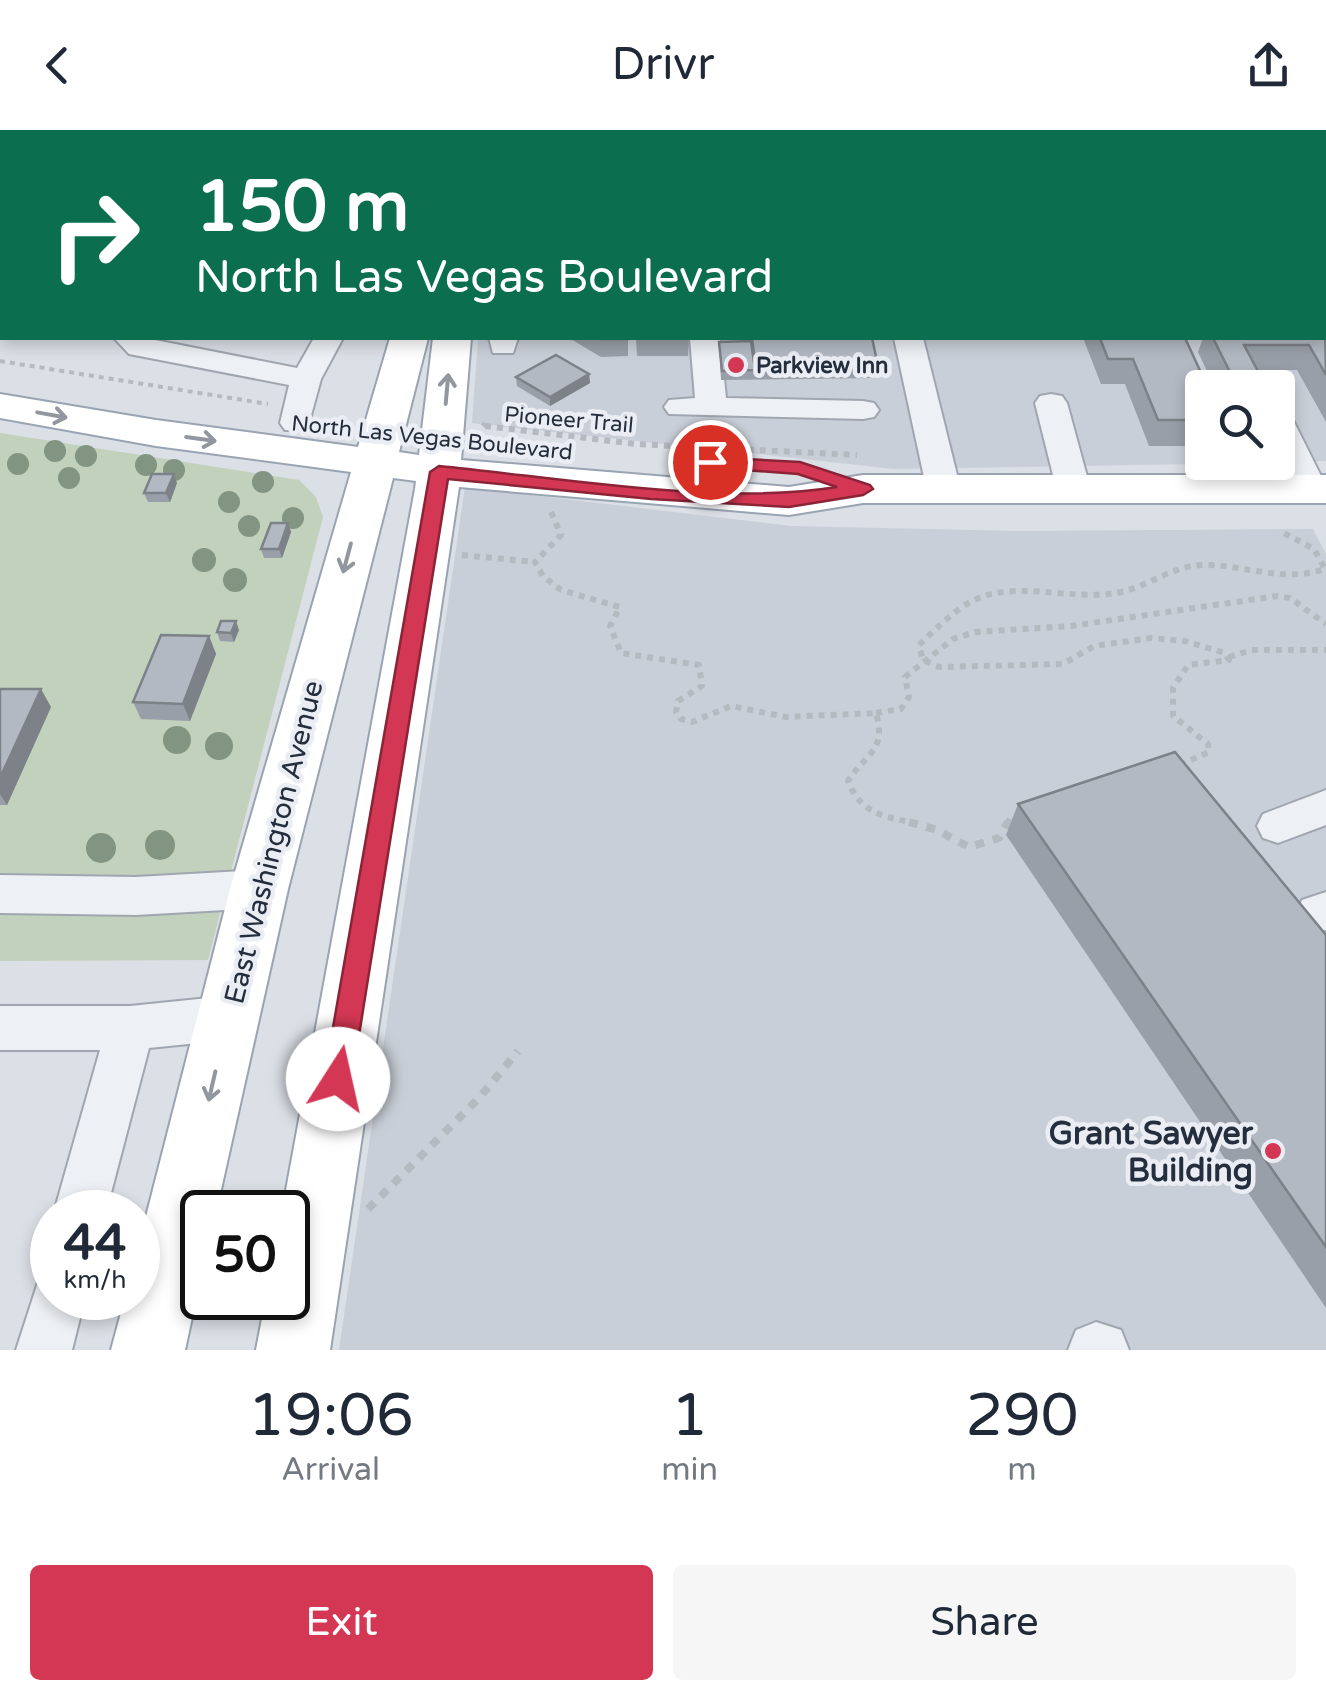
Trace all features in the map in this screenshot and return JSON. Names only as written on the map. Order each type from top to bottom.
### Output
[{"type":"main road","name":"East Washington Avenue","points":[[148,1350],[259,889],[408,340]]},
{"type":"main road","points":[[292,1350],[442,443],[452,340]]},
{"type":"main road","name":"North Las Vegas Boulevard","points":[[0,376],[301,404],[378,449]]},
{"type":"main road","name":"North Las Vegas Boulevard","points":[[0,406],[156,433],[378,449],[442,443],[651,492],[789,501],[940,473],[1074,491],[1200,480]]},
{"type":"main road","name":"North Las Vegas Boulevard","points":[[1268,480],[1318,489]]},
{"type":"street","points":[[131,340],[139,348],[259,370],[301,404],[327,340]]},
{"type":"street","points":[[259,370],[271,340]]},
{"type":"street","points":[[706,340],[696,407],[863,410]]},
{"type":"street","points":[[908,340],[940,473]]},
{"type":"street","points":[[1050,403],[1074,491]]},
{"type":"street","points":[[1295,450],[1318,489]]},
{"type":"street","points":[[1278,826],[1326,807]]},
{"type":"street","points":[[0,894],[136,896],[259,889]]},
{"type":"street","points":[[0,1028],[130,1028],[228,1018]]},
{"type":"street","points":[[86,1190],[130,1028]]},
{"type":"street","points":[[44,1350],[52,1320]]},
{"type":"path","points":[[0,361],[301,404]]},
{"type":"path","name":"Pioneer Trail","points":[[442,443],[476,418],[489,429],[636,444],[680,443],[940,473]]},
{"type":"path","points":[[535,562],[562,535],[550,516],[552,506]]},
{"type":"path","points":[[923,660],[920,645],[941,622],[969,602],[1000,590],[1089,596],[1122,592],[1194,566],[1243,567],[1282,576],[1311,575],[1325,569],[1322,557],[1306,542],[1280,532]]},
{"type":"path","points":[[452,554],[535,562]]},
{"type":"path","points":[[535,562],[544,581],[560,591],[598,595],[620,606],[620,613],[610,626],[622,653],[644,658],[674,656],[699,664],[702,686],[678,701],[676,712],[681,719],[692,722],[731,706],[786,717],[901,710],[909,697],[906,677],[953,639],[975,632],[1072,626],[1277,596],[1290,598],[1326,624]]},
{"type":"path","points":[[923,660],[939,666],[1064,664],[1094,646],[1152,638],[1211,647],[1229,657]]},
{"type":"path","points":[[1170,769],[1209,752],[1208,744],[1173,716],[1170,698],[1175,681],[1188,665],[1223,662],[1251,650],[1326,650]]},
{"type":"path","points":[[876,713],[883,731],[880,746],[848,780],[857,804],[873,814],[933,828],[969,847],[999,838],[1010,818],[1026,813]]},
{"type":"path","points":[[356,1221],[480,1097],[518,1051]]},
{"type":"shaded area","points":[[478,340],[1326,340],[1326,461],[1295,462],[1295,370],[1185,370],[1185,464],[894,469],[472,423]]},
{"type":"shaded area","points":[[465,487],[791,526],[1023,531],[1313,529],[1326,554],[1326,1350],[339,1350]]},
{"type":"green space","points":[[0,433],[299,480],[316,497],[323,517],[208,960],[0,961]]},
{"type":"building","points":[[752,340],[872,340],[877,361],[755,362]]},
{"type":"building","points":[[1101,340],[1186,340],[1200,370],[1185,370],[1185,420],[1158,420],[1133,359],[1108,359]]},
{"type":"building","points":[[1214,340],[1325,340],[1326,375],[1309,345],[1244,345],[1257,370],[1229,370]]},
{"type":"building","name":"Parkview Inn","points":[[751,341],[755,370],[722,371],[719,342]]},
{"type":"building","points":[[556,355],[589,374],[550,397],[516,377]]},
{"type":"building","points":[[152,474],[174,474],[166,493],[144,493]]},
{"type":"building","points":[[271,523],[288,523],[279,549],[261,549]]},
{"type":"building","points":[[221,621],[236,621],[231,633],[217,632]]},
{"type":"building","points":[[161,635],[209,636],[183,704],[133,702]]},
{"type":"building","points":[[0,689],[41,689],[0,778]]},
{"type":"building","name":"Grant Sawyer Building","points":[[1175,752],[1326,935],[1326,1247],[1018,804]]},
{"type":"place","name":"Parkview Inn","points":[[736,365]]},
{"type":"place","name":"Grant Sawyer Building","points":[[1273,1151]]},
{"type":"route","points":[[338,1079],[439,472],[789,501],[863,489],[800,468],[710,462]]}]
